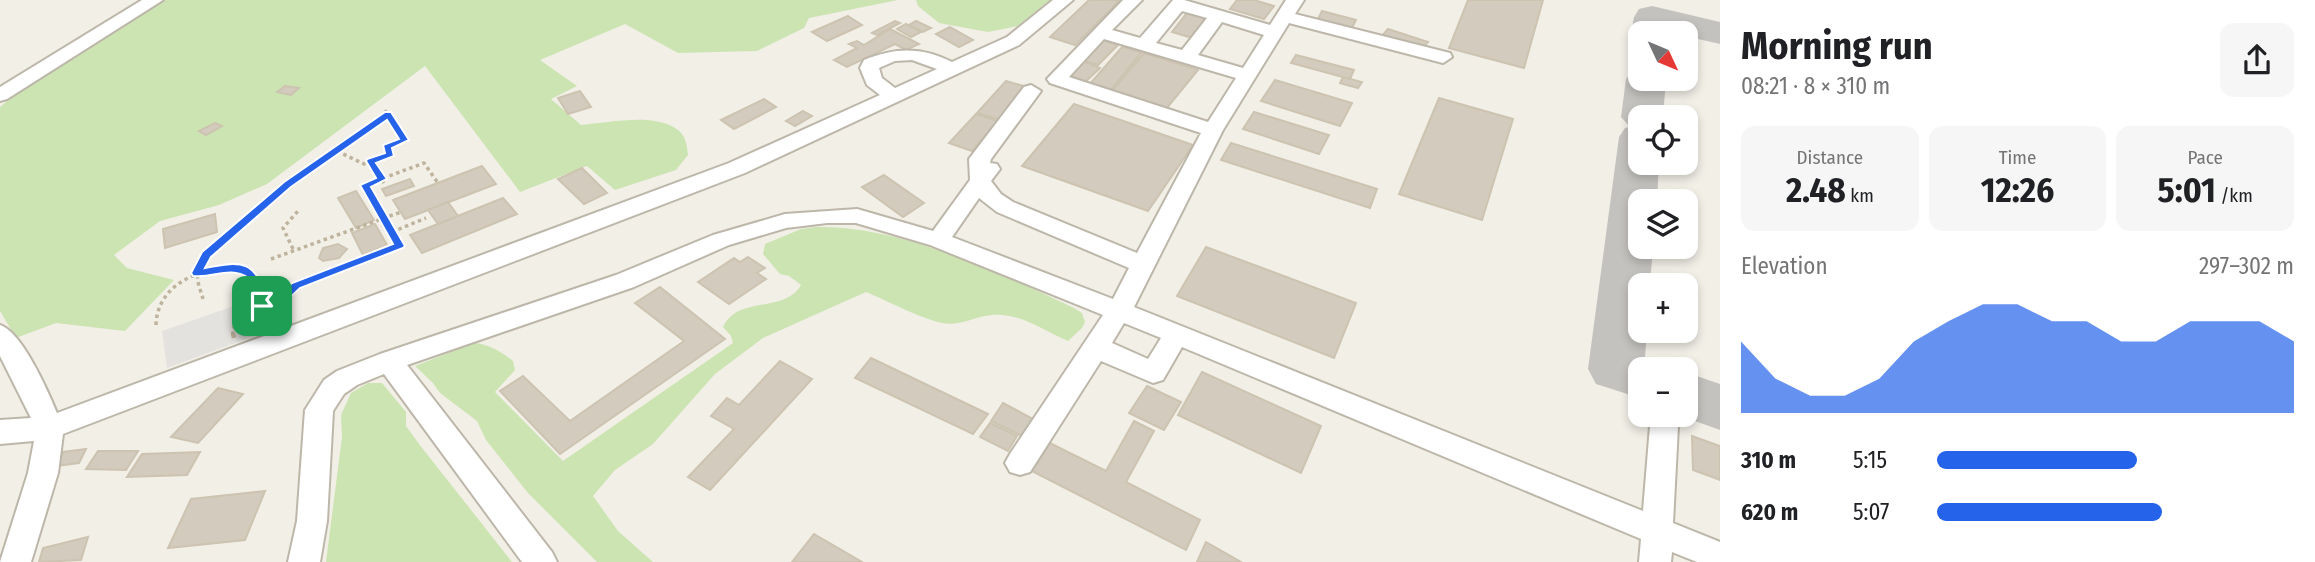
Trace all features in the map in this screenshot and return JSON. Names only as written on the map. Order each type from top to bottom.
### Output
[{"type":"street","points":[[0,95],[154,0]]},
{"type":"street","points":[[0,432],[48,428],[737,168],[1013,41],[1064,0]]},
{"type":"street","points":[[938,240],[1057,79],[1133,0]]},
{"type":"street","points":[[1173,0],[1210,10],[1218,8]]},
{"type":"street","points":[[1144,45],[1178,4],[1285,16],[1443,58]]},
{"type":"street","points":[[1186,57],[1218,8]]},
{"type":"street","points":[[1020,463],[1119,311],[1213,130],[1285,16]]},
{"type":"street","points":[[1100,32],[1247,75]]},
{"type":"street","points":[[894,96],[874,80],[869,68],[890,55],[912,53],[953,69]]},
{"type":"street","points":[[1057,79],[1213,130]]},
{"type":"street","points":[[1031,91],[985,150],[978,168],[986,194],[993,202],[1143,265]]},
{"type":"street","points":[[304,562],[312,521],[319,410],[334,387],[347,378],[389,361],[625,281],[721,240],[785,221],[827,216],[857,216],[938,240],[1177,334],[1720,557]]},
{"type":"street","points":[[0,334],[19,363],[48,428],[46,462],[15,562]]},
{"type":"street","points":[[1095,347],[1153,373],[1177,334]]},
{"type":"street","points":[[389,361],[541,562]]},
{"type":"street","points":[[1655,562],[1664,427]]},
{"type":"path","points":[[336,151],[364,164],[391,154],[386,147],[405,140],[385,110]]},
{"type":"path","points":[[203,299],[197,273],[206,255],[288,185],[388,114]]},
{"type":"path","points":[[370,161],[383,181]]},
{"type":"path","points":[[236,356],[232,329],[262,306],[280,300],[296,285],[399,246],[365,185],[383,181],[424,163],[438,183]]},
{"type":"path","points":[[293,249],[283,228],[298,211]]},
{"type":"path","points":[[271,259],[401,212]]},
{"type":"path","points":[[391,232],[426,218]]},
{"type":"path","points":[[156,325],[157,309],[174,289],[197,273],[229,267],[254,276],[262,306]]},
{"type":"green space","points":[[162,0],[898,0],[809,18],[804,28],[757,51],[678,53],[625,24],[540,60],[577,86],[551,99],[581,125],[657,121],[683,135],[688,155],[676,170],[615,190],[587,166],[520,192],[425,66],[267,184],[219,205],[160,221],[114,255],[127,268],[174,280],[125,331],[56,323],[16,338],[0,311],[0,107],[49,65]]},
{"type":"green space","points":[[916,0],[1050,0],[1018,26],[988,32],[939,23],[918,6]]},
{"type":"green space","points":[[848,228],[881,234],[948,253],[1074,308],[1082,313],[1085,322],[1068,341],[1028,322],[1008,316],[985,316],[948,324],[933,321],[866,292],[763,338],[715,374],[653,444],[615,470],[593,496],[618,531],[653,562],[597,562],[528,493],[486,440],[477,421],[440,393],[415,366],[474,343],[490,347],[504,355],[513,361],[515,370],[495,392],[563,461],[733,343],[723,327],[730,317],[739,311],[773,303],[793,294],[801,285],[789,276],[780,274],[763,254],[765,244],[801,229]]},
{"type":"green space","points":[[368,383],[382,383],[406,412],[406,426],[512,562],[326,562],[342,437],[341,415],[351,393]]},
{"type":"shaded area","points":[[277,291],[287,324],[167,368],[162,331]]},
{"type":"building","points":[[1089,0],[1120,0],[1075,45],[1050,37]]},
{"type":"building","points":[[1237,0],[1254,0],[1274,6],[1264,19],[1230,9]]},
{"type":"building","points":[[1468,0],[1543,0],[1524,68],[1449,48]]},
{"type":"building","points":[[1322,11],[1356,20],[1350,32],[1316,23]]},
{"type":"building","points":[[1187,13],[1206,18],[1192,38],[1172,32]]},
{"type":"building","points":[[848,16],[862,25],[827,41],[812,32]]},
{"type":"building","points":[[895,21],[900,23],[877,35],[872,33]]},
{"type":"building","points":[[916,21],[931,28],[923,32],[909,25]]},
{"type":"building","points":[[906,24],[921,32],[911,37],[897,29]]},
{"type":"building","points":[[950,27],[973,40],[959,47],[936,34]]},
{"type":"building","points":[[890,29],[919,44],[906,50],[895,44],[847,67],[834,60],[857,48],[849,44],[857,41],[864,45]]},
{"type":"building","points":[[1388,29],[1428,42],[1420,51],[1380,38]]},
{"type":"building","points":[[1103,40],[1118,45],[1098,65],[1082,60]]},
{"type":"building","points":[[1122,47],[1142,52],[1110,91],[1089,85]]},
{"type":"building","points":[[1144,53],[1198,70],[1166,109],[1112,91]]},
{"type":"building","points":[[1296,55],[1354,70],[1350,79],[1291,63]]},
{"type":"building","points":[[1083,61],[1100,68],[1085,82],[1068,75]]},
{"type":"building","points":[[1343,77],[1362,82],[1358,88],[1340,83]]},
{"type":"building","points":[[1275,80],[1352,103],[1340,126],[1261,101]]},
{"type":"building","points":[[1006,81],[1027,87],[1000,120],[977,113]]},
{"type":"building","points":[[285,86],[299,88],[291,95],[277,92]]},
{"type":"building","points":[[580,91],[591,107],[568,114],[558,98]]},
{"type":"building","points":[[1439,98],[1513,119],[1482,220],[1399,194]]},
{"type":"building","points":[[764,99],[776,107],[734,129],[721,120]]},
{"type":"building","points":[[1074,104],[1193,145],[1148,211],[1022,166]]},
{"type":"building","points":[[803,111],[812,116],[795,126],[786,121]]},
{"type":"building","points":[[1254,112],[1329,135],[1319,154],[1243,129]]},
{"type":"building","points":[[976,114],[998,121],[972,151],[949,143]]},
{"type":"building","points":[[215,123],[222,126],[206,135],[199,131]]},
{"type":"building","points":[[1231,143],[1377,189],[1370,208],[1221,160]]},
{"type":"building","points":[[482,166],[496,184],[405,219],[393,200]]},
{"type":"building","points":[[582,168],[607,193],[584,204],[558,179]]},
{"type":"building","points":[[884,175],[924,203],[903,217],[862,187]]},
{"type":"building","points":[[410,179],[414,186],[386,196],[382,189]]},
{"type":"building","points":[[356,191],[374,220],[356,228],[338,198]]},
{"type":"building","points":[[503,198],[517,214],[422,253],[410,235]]},
{"type":"building","points":[[448,202],[458,216],[438,224],[428,210]]},
{"type":"building","points":[[215,214],[217,232],[165,248],[163,229]]},
{"type":"building","points":[[375,224],[387,245],[363,255],[352,233]]},
{"type":"building","points":[[338,244],[347,249],[339,258],[323,261],[319,258],[323,248]]},
{"type":"building","points":[[1206,247],[1356,303],[1334,358],[1177,296]]},
{"type":"building","points":[[748,257],[765,268],[757,273],[766,279],[729,304],[698,282],[734,258],[740,262]]},
{"type":"building","points":[[265,280],[269,291],[241,301],[238,290]]},
{"type":"building","points":[[660,287],[725,339],[560,454],[500,391],[523,376],[570,421],[684,341],[635,303]]},
{"type":"building","points":[[871,358],[988,414],[973,434],[855,378]]},
{"type":"building","points":[[780,361],[812,379],[710,490],[688,477],[734,429],[711,416],[727,398],[739,405]]},
{"type":"building","points":[[1202,372],[1321,426],[1301,473],[1178,415]]},
{"type":"building","points":[[1147,386],[1181,402],[1164,430],[1129,413]]},
{"type":"building","points":[[218,388],[243,394],[198,443],[171,437]]},
{"type":"building","points":[[1003,403],[1033,419],[1022,436],[991,421]]},
{"type":"building","points":[[1134,421],[1154,431],[1126,482],[1200,520],[1186,550],[1032,471],[1050,443],[1106,471]]},
{"type":"building","points":[[990,423],[1017,436],[1008,451],[980,437]]},
{"type":"building","points":[[1692,436],[1720,446],[1720,480],[1693,470]]},
{"type":"building","points":[[86,449],[79,463],[56,466],[63,452]]},
{"type":"building","points":[[98,451],[138,451],[126,470],[86,469]]},
{"type":"building","points":[[200,452],[187,475],[127,477],[142,454]]},
{"type":"building","points":[[265,491],[245,540],[168,548],[191,499]]},
{"type":"building","points":[[814,534],[862,562],[792,562]]},
{"type":"building","points":[[88,537],[81,560],[39,562],[43,548]]},
{"type":"building","points":[[1206,542],[1241,562],[1197,562]]},
{"type":"taxiway","points":[[1652,21],[1652,17],[1669,21]]},
{"type":"taxiway","points":[[1698,28],[1720,33]]},
{"type":"taxiway","points":[[1643,105],[1645,91]]},
{"type":"taxiway","points":[[1628,373],[1616,369],[1636,175]]},
{"type":"taxiway","points":[[1698,399],[1720,407]]},
{"type":"route","points":[[388,114],[405,140],[386,147],[391,154],[370,161],[382,179],[365,185],[399,246],[296,285],[280,300],[262,306],[254,276],[243,270],[229,267],[197,273],[206,255],[288,185],[388,114]]}]
